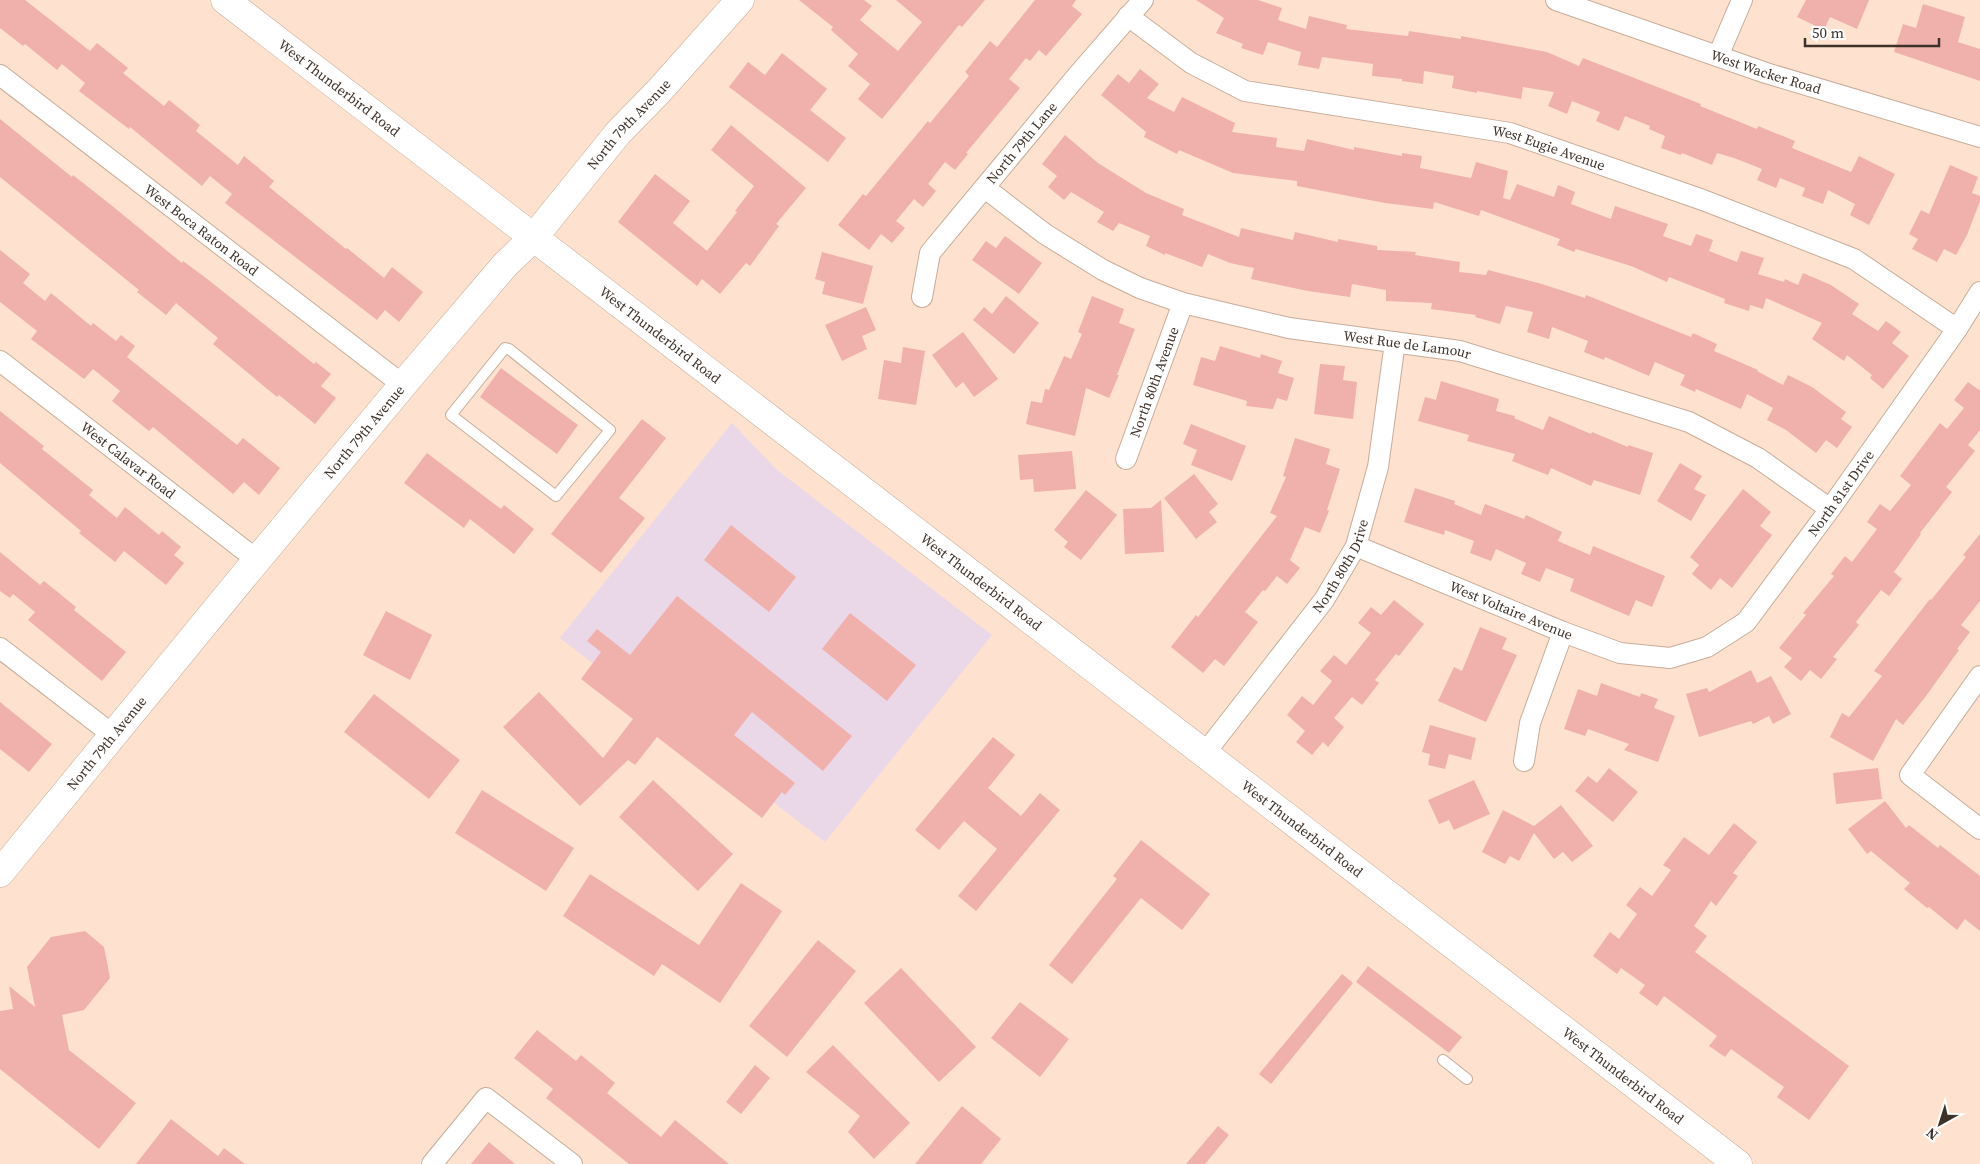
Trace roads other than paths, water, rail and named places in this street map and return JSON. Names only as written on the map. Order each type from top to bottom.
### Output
[{"type":"main road","name":"West Thunderbird Road","points":[[225,0],[1738,1164]]},
{"type":"main road","name":"North 79th Avenue","points":[[0,873],[256,560],[504,265],[534,237],[618,133],[659,91],[740,0]]},
{"type":"street","name":"North 79th Lane","points":[[922,297],[930,253],[1076,76],[1143,0]]},
{"type":"street","name":"West Wacker Road","points":[[1556,0],[1766,73],[1980,137]]},
{"type":"street","points":[[1718,56],[1742,0]]},
{"type":"street","name":"West Eugie Avenue","points":[[1128,16],[1191,63],[1245,91],[1510,133],[1703,200],[1854,259],[1957,329]]},
{"type":"street","name":"West Boca Raton Road","points":[[0,76],[403,385]]},
{"type":"street","name":"West Rue de Lamour","points":[[985,188],[1045,234],[1103,270],[1140,288],[1183,303],[1289,328],[1460,351],[1689,422],[1758,458],[1830,509]]},
{"type":"street","name":"North 81st Drive","points":[[1670,658],[1707,647],[1746,622],[1830,509],[1957,329],[1980,292]]},
{"type":"street","name":"North 80th Avenue","points":[[1126,459],[1183,303]]},
{"type":"street","name":"North 80th Drive","points":[[1205,753],[1324,600],[1356,546],[1378,467],[1395,342]]},
{"type":"street","name":"West Calavar Road","points":[[0,361],[256,560]]},
{"type":"street","name":"West Voltaire Avenue","points":[[1356,546],[1563,632],[1620,653],[1670,658]]},
{"type":"street","points":[[1524,761],[1530,723],[1563,632]]},
{"type":"street","points":[[0,648],[113,735]]},
{"type":"street","points":[[1980,676],[1910,775],[1980,829]]},
{"type":"street","points":[[432,1164],[486,1098],[572,1164]]},
{"type":"lane","points":[[509,349],[610,430],[556,496],[451,415],[502,350],[509,349]]},
{"type":"lane","points":[[1443,1060],[1467,1079]]}]
